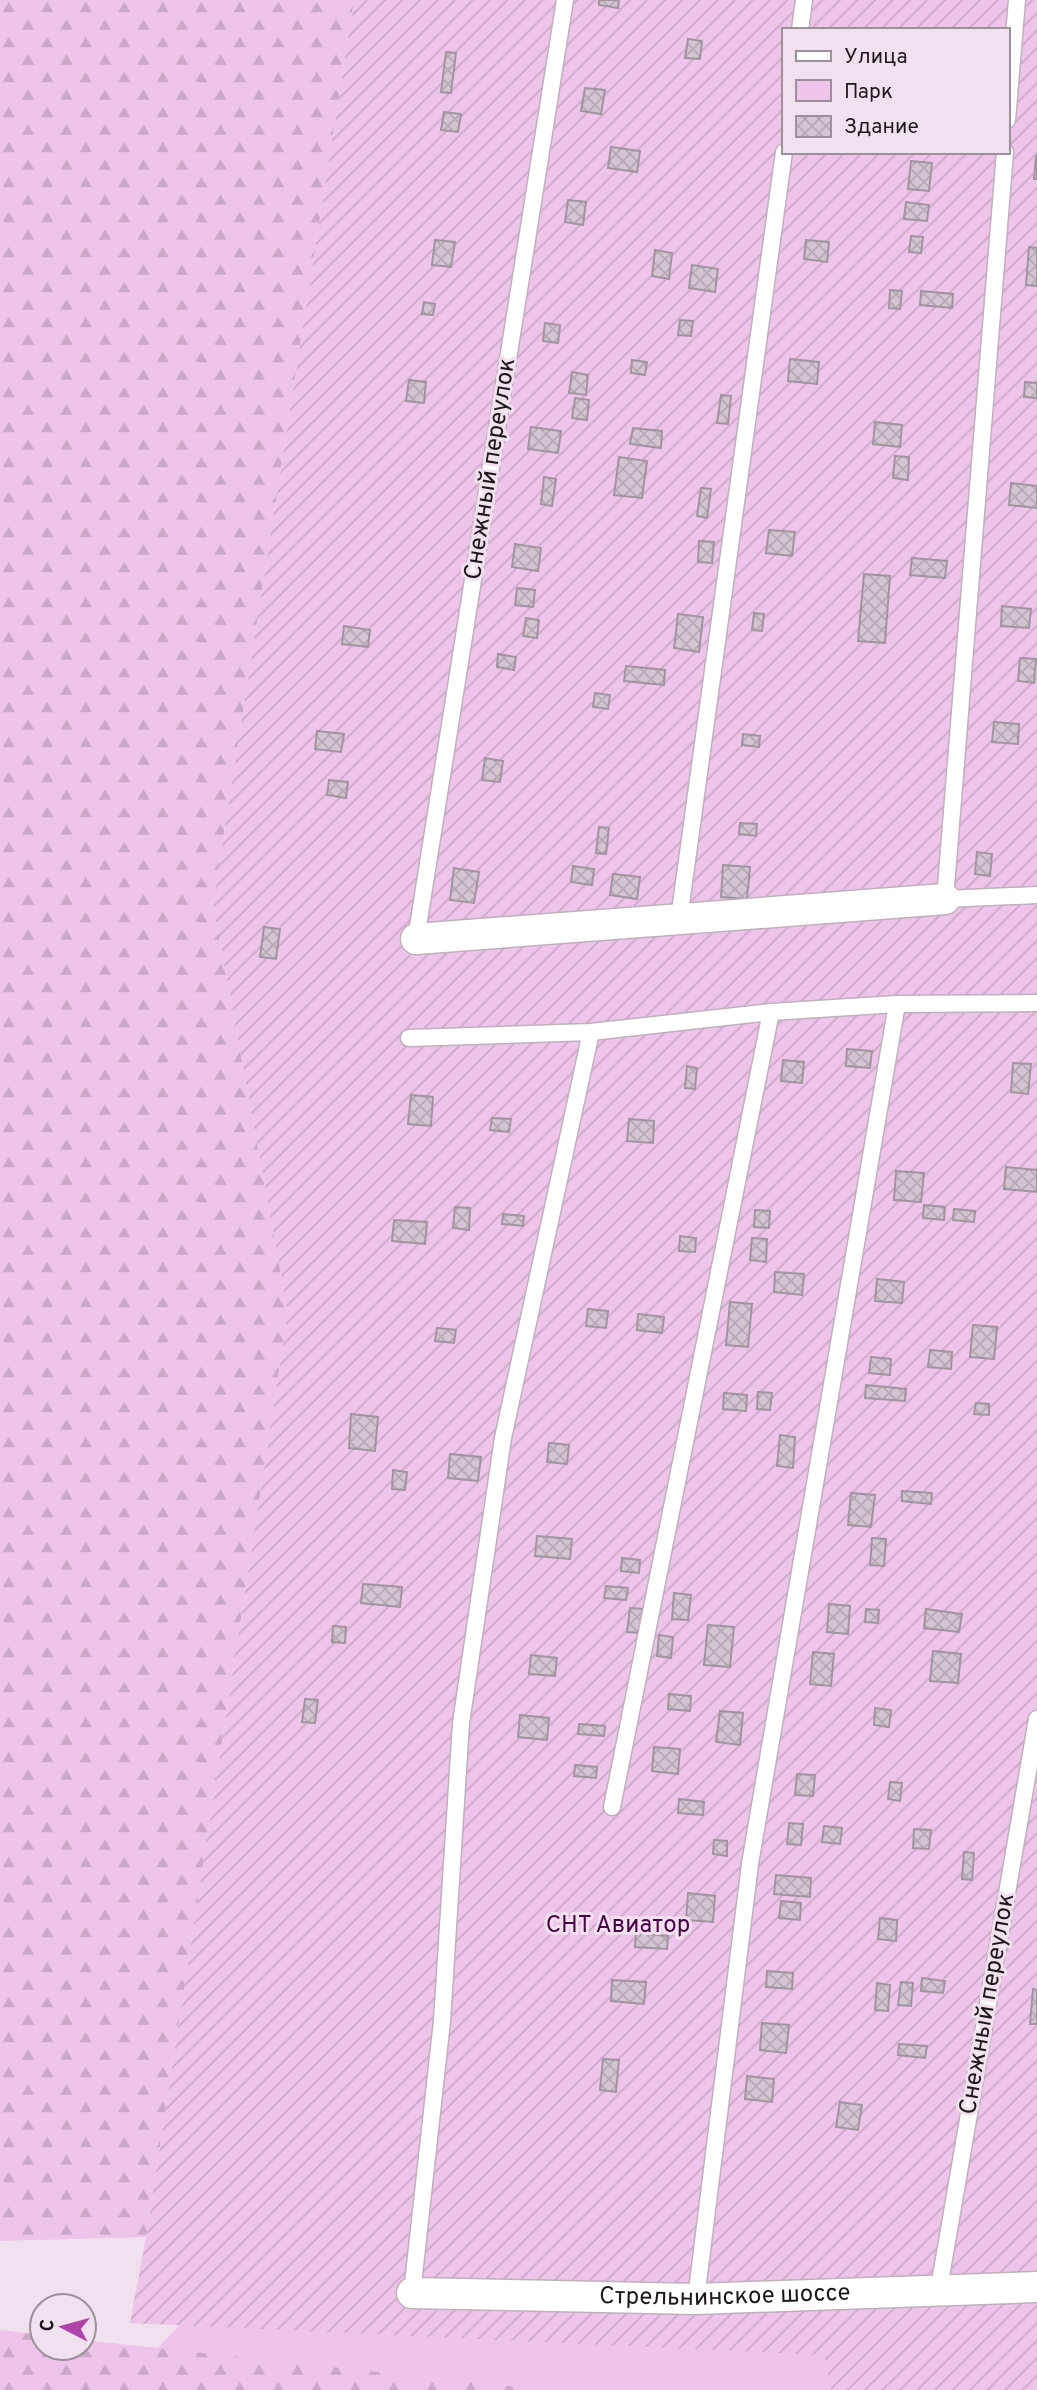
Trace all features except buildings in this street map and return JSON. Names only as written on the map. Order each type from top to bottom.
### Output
[{"type":"street","points":[[416,939],[945,899]]},
{"type":"street","name":"Стрельнинское шоссе","points":[[412,2293],[696,2299],[939,2288],[1037,2287]]},
{"type":"lane","name":"Снежный переулок","points":[[416,939],[565,0]]},
{"type":"lane","points":[[800,28],[804,0]]},
{"type":"lane","points":[[1009,96],[1017,0]]},
{"type":"lane","points":[[679,919],[784,154]]},
{"type":"lane","points":[[1005,154],[945,899],[1037,895]]},
{"type":"lane","points":[[409,1038],[591,1032],[771,1012],[897,1004],[1037,1003]]},
{"type":"lane","points":[[696,2299],[750,1864],[897,1004]]},
{"type":"lane","points":[[612,1807],[771,1012]]},
{"type":"lane","points":[[412,2293],[442,2021],[465,1696],[503,1438],[591,1032]]},
{"type":"lane","name":"Снежный переулок","points":[[939,2288],[1037,1719]]},
{"type":"green space","points":[[0,0],[354,0],[213,904],[288,1312],[146,2237],[0,2241]]},
{"type":"green space","name":"СНТ Авиатор","points":[[354,0],[1037,0],[1037,2390],[831,2390],[824,2355],[130,2323],[146,2237],[288,1312],[213,904]]},
{"type":"green space","points":[[190,2314],[731,2319],[961,2390],[545,2390],[157,2349]]},
{"type":"green space","points":[[0,2330],[28,2333],[28,2362],[98,2362],[98,2342],[545,2390],[0,2390]]}]
